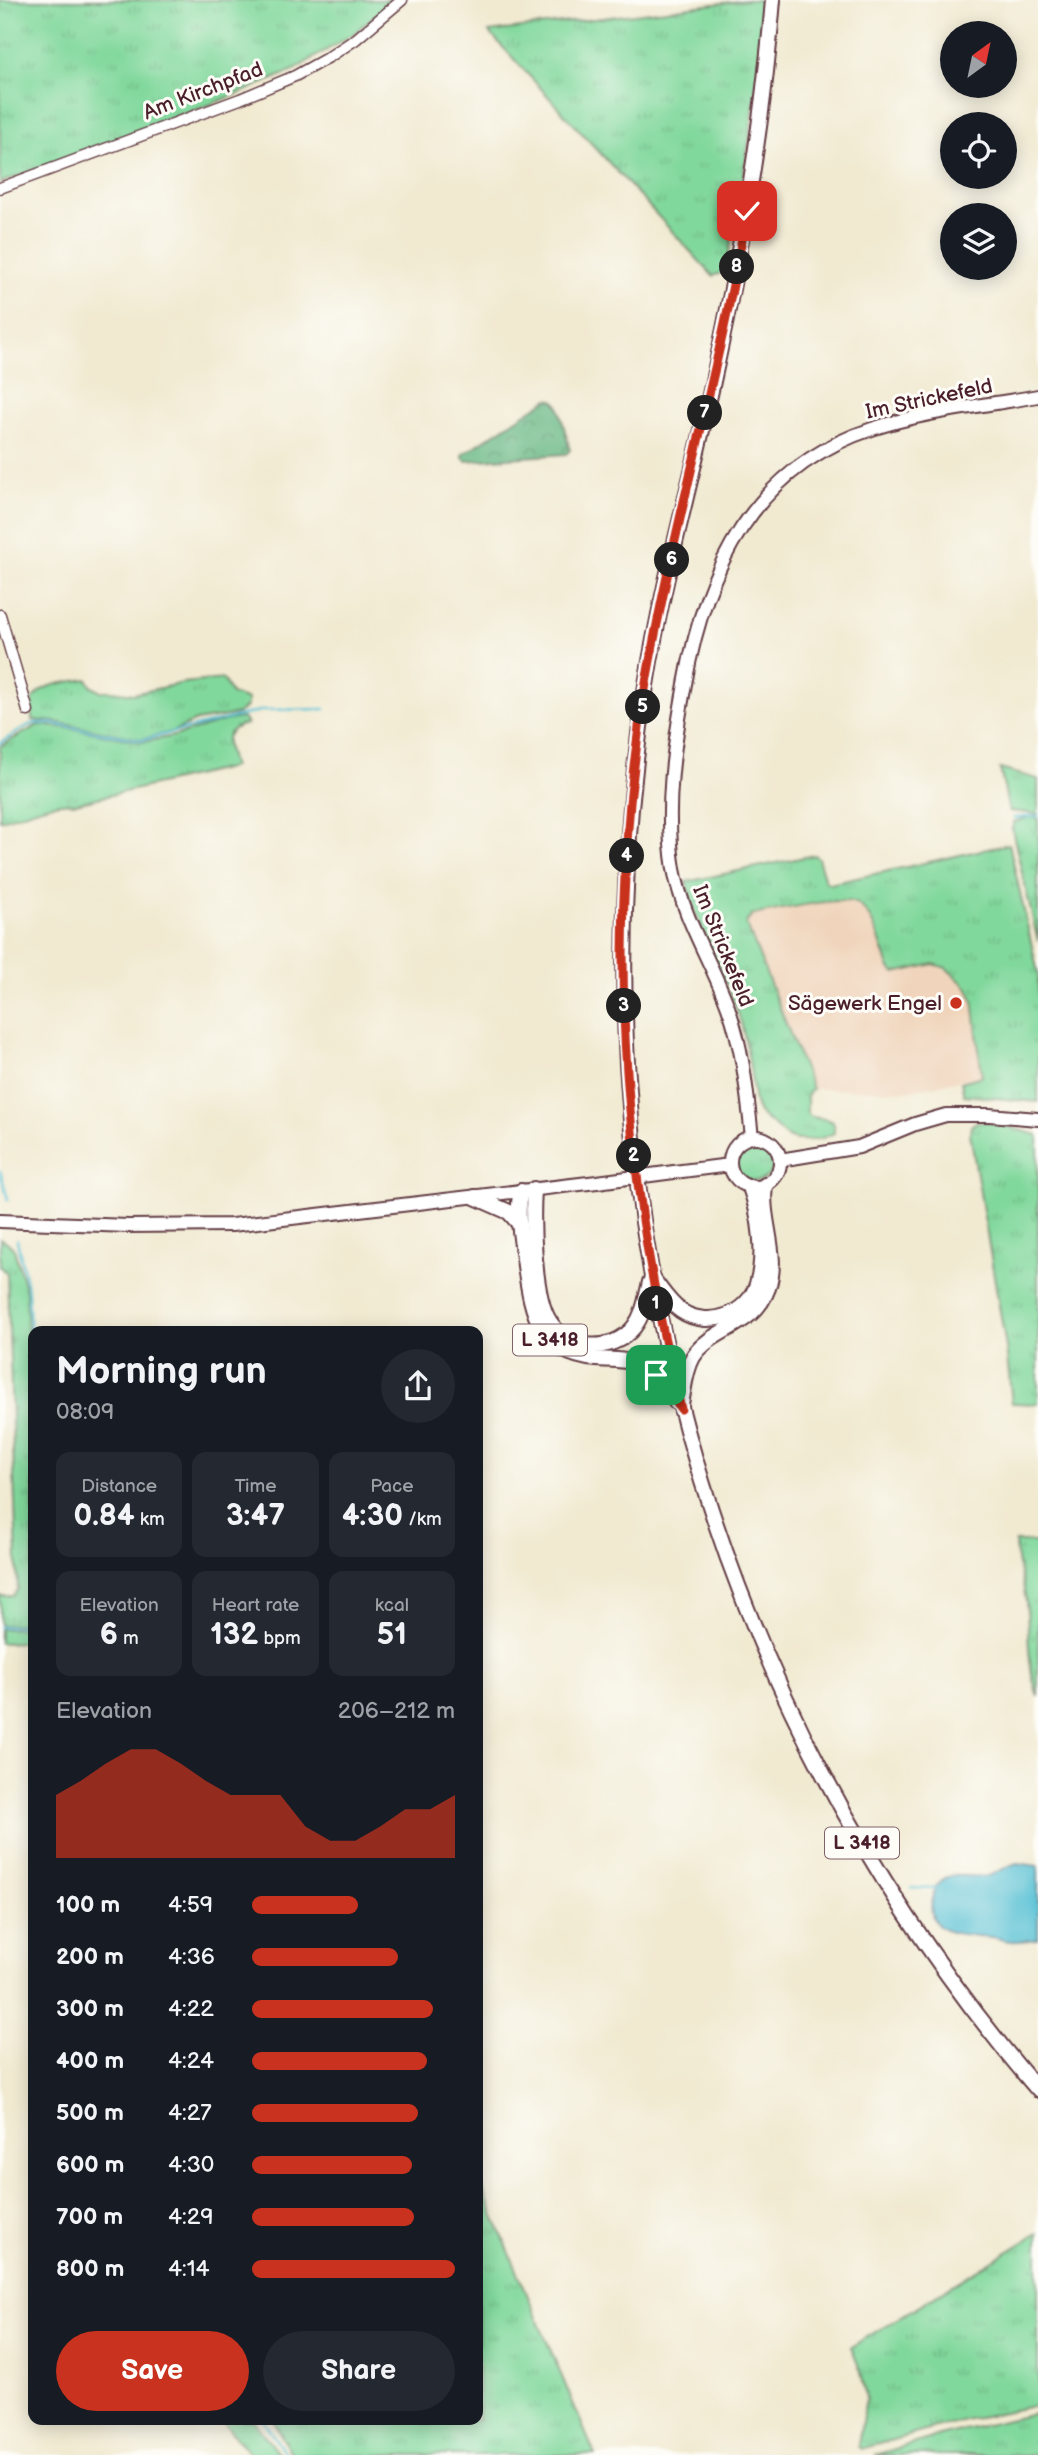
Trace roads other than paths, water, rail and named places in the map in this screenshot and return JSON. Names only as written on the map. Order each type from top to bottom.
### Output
[{"type":"main road","name":"L 3418","points":[[773,0],[764,97],[741,246],[658,621],[647,679],[634,779],[628,847],[624,994],[634,1164],[651,1277],[681,1409],[710,1509],[746,1607],[792,1712],[876,1866],[930,1949],[992,2034],[1038,2090]]},
{"type":"main road","name":"Im Strickefeld","points":[[752,1137],[735,1027],[684,907],[674,869],[671,839],[674,765],[683,697],[698,624],[713,579],[742,527],[764,499],[799,468],[835,444],[869,430],[913,417],[1038,396]]},
{"type":"main road","points":[[780,1160],[859,1147],[915,1124],[946,1115],[1038,1119]]},
{"type":"main road","points":[[752,1137],[768,1140],[774,1145],[780,1160],[777,1175],[765,1185],[750,1187],[736,1179],[730,1165],[733,1150],[738,1143],[752,1137]]},
{"type":"main road","points":[[0,1221],[205,1226],[272,1221],[730,1165]]},
{"type":"main road","name":"L 3418","points":[[681,1409],[687,1373],[694,1356],[707,1342],[751,1315],[768,1288],[772,1254],[764,1202],[765,1185]]},
{"type":"main road","points":[[651,1277],[672,1302],[691,1316],[715,1318],[742,1308],[757,1287],[760,1261],[756,1208],[750,1187]]},
{"type":"main road","name":"L 3418","points":[[527,1190],[542,1300],[550,1322],[558,1332],[578,1344],[591,1346],[606,1345],[619,1340],[635,1327],[640,1318],[651,1277]]},
{"type":"main road","name":"L 3418","points":[[527,1190],[518,1212],[533,1311],[542,1331],[569,1353],[581,1357],[633,1362],[645,1367],[656,1375],[681,1409]]},
{"type":"main road","points":[[475,1197],[509,1212],[520,1225]]},
{"type":"street","name":"Am Kirchpfad","points":[[0,188],[295,76],[356,39],[402,0]]},
{"type":"street","points":[[0,615],[28,711]]},
{"type":"water","points":[[1018,1863],[1038,1866],[1038,1939],[1014,1941],[959,1934],[941,1928],[935,1921],[932,1912],[933,1897],[942,1880],[950,1876],[988,1876]]},
{"type":"waterway","points":[[0,743],[37,723],[142,740],[264,710],[325,709]]},
{"type":"waterway","points":[[1014,818],[1038,816]]},
{"type":"waterway","points":[[0,1171],[8,1200]]},
{"type":"waterway","points":[[17,1240],[28,1292],[30,1326]]},
{"type":"waterway","points":[[0,1627],[28,1625]]},
{"type":"waterway","points":[[912,1888],[936,1889]]},
{"type":"waterway","points":[[266,2425],[286,2455]]},
{"type":"place","name":"Sägewerk Engel","points":[[956,1003]]}]
